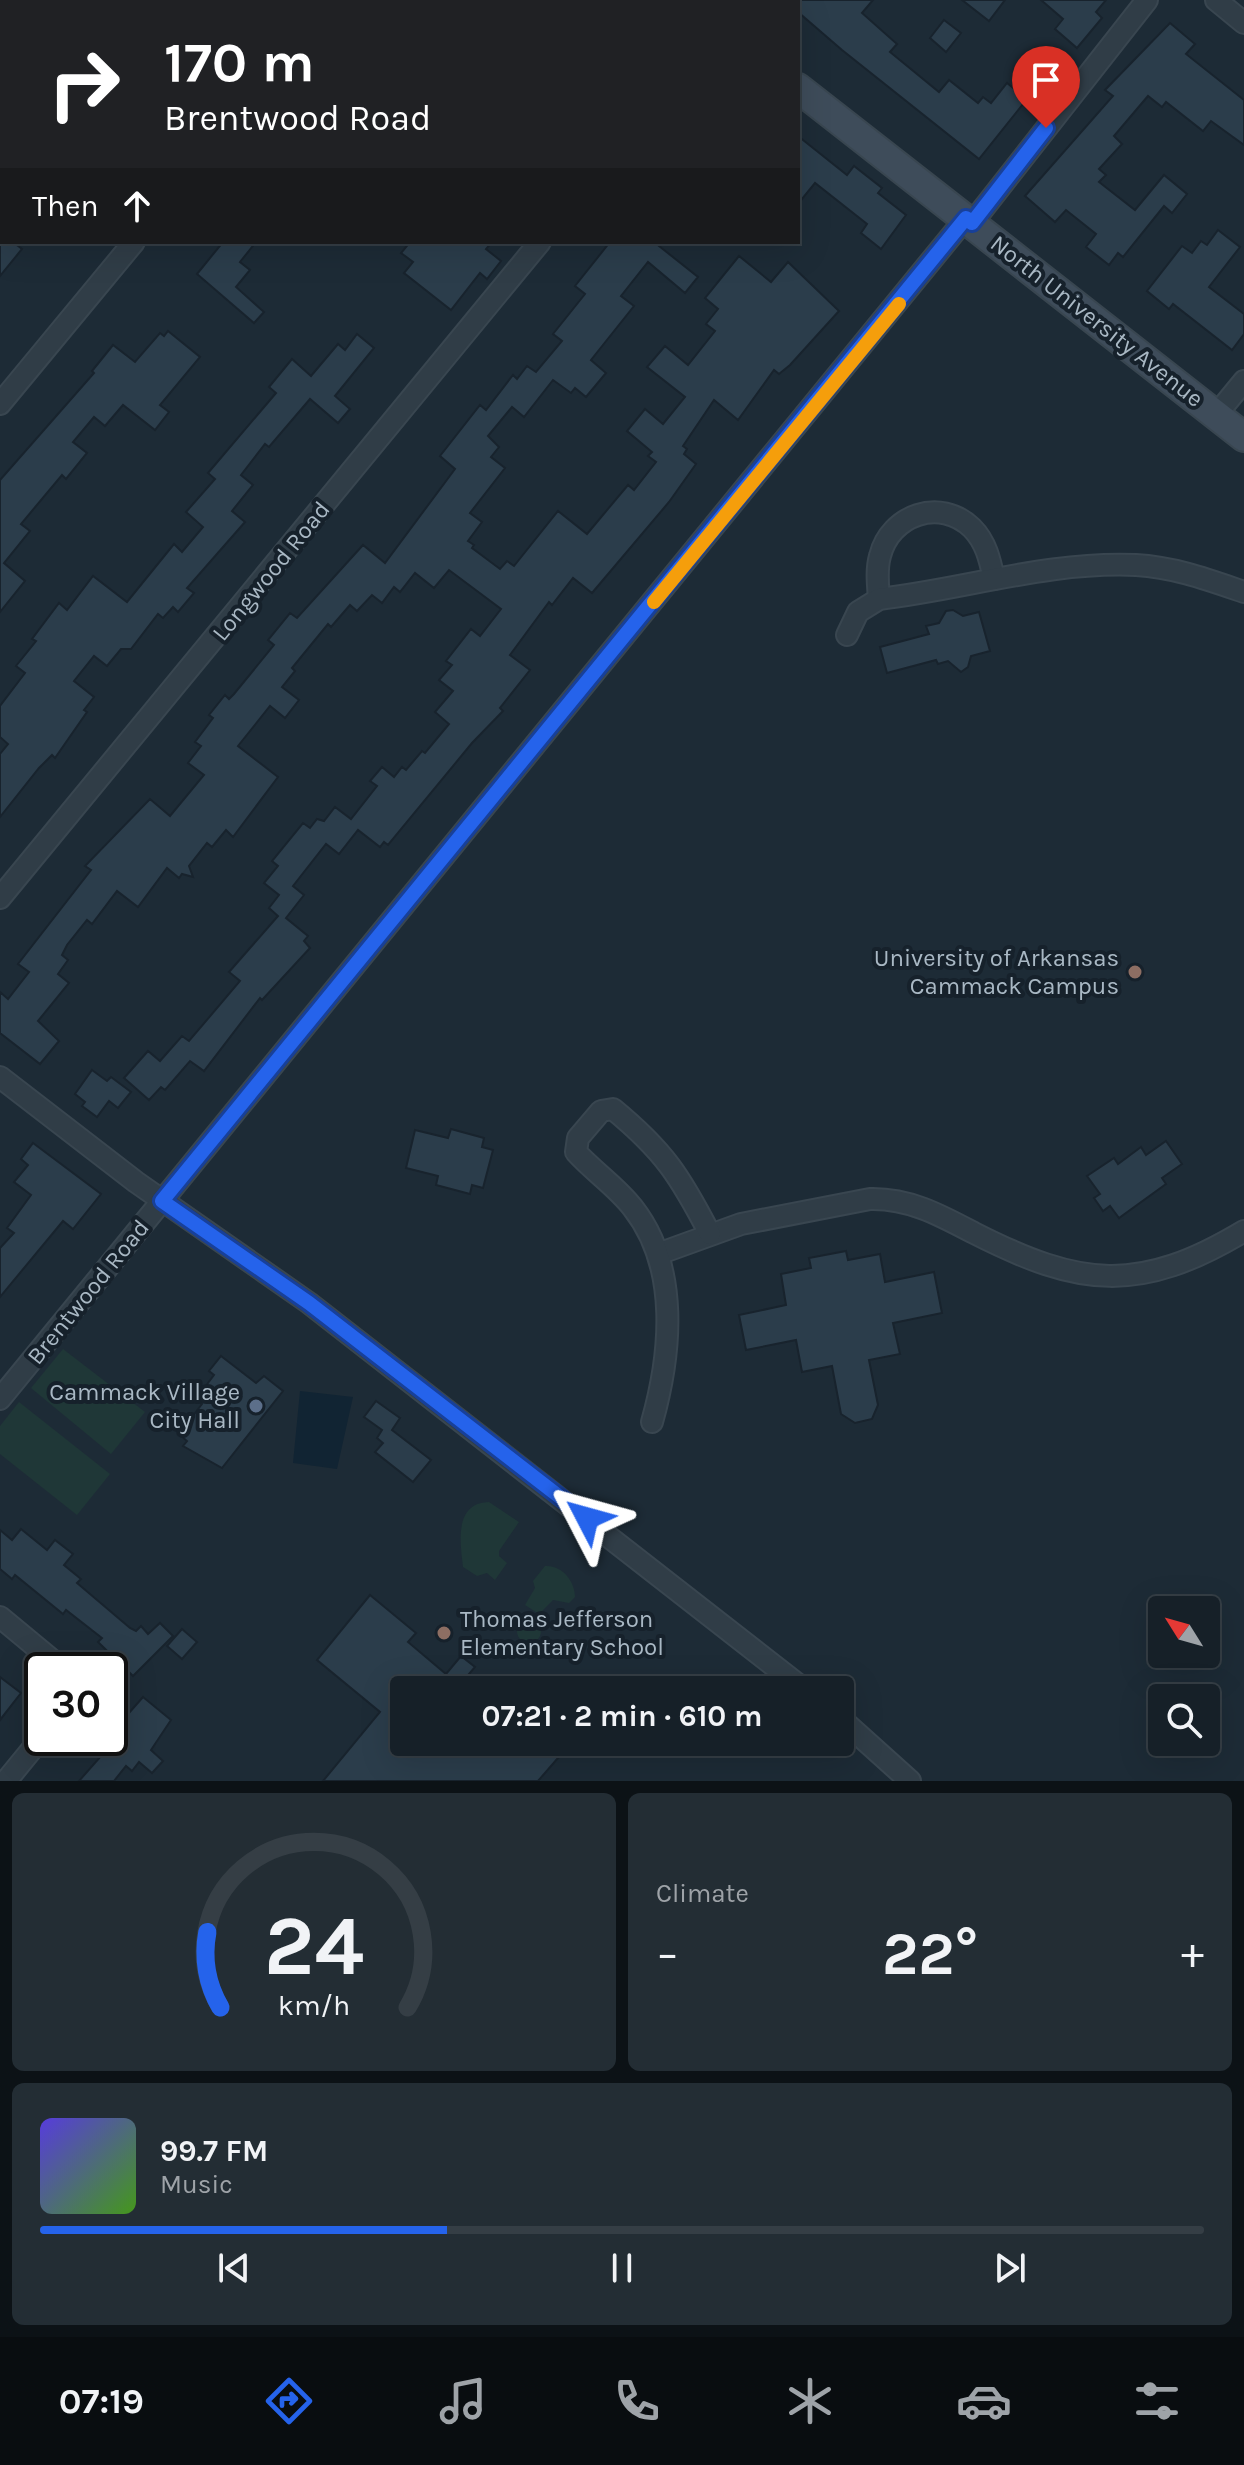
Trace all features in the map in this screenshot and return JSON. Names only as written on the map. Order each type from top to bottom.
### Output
[{"type":"street","name":"Brentwood Road","points":[[0,1399],[1147,0]]},
{"type":"street","points":[[1216,0],[1244,23]]},
{"type":"street","name":"North University Avenue","points":[[800,90],[1244,437]]},
{"type":"street","points":[[0,404],[132,244]]},
{"type":"street","name":"Longwood Road","points":[[0,898],[538,244]]},
{"type":"street","points":[[1216,415],[1244,381]]},
{"type":"street","points":[[879,599],[878,568],[885,542],[901,522],[927,512],[953,515],[973,529],[986,547],[994,579]]},
{"type":"street","points":[[847,635],[858,612],[879,599],[1086,566],[1137,565],[1197,575],[1244,592]]},
{"type":"street","points":[[0,1077],[162,1201],[309,1303],[787,1676]]},
{"type":"street","points":[[652,1422],[668,1353],[658,1254],[633,1208],[576,1152],[578,1138],[601,1111],[613,1109],[654,1142],[676,1171],[710,1234]]},
{"type":"street","points":[[658,1254],[710,1234],[827,1205],[886,1199],[941,1216],[1035,1263],[1065,1272],[1105,1276],[1164,1270],[1198,1257],[1244,1231]]},
{"type":"street","points":[[0,1617],[42,1652]]},
{"type":"street","points":[[854,1732],[903,1779]]},
{"type":"street","points":[[6,1781],[26,1756]]},
{"type":"green space","points":[[63,1349],[145,1412],[111,1454],[31,1388]]},
{"type":"green space","points":[[19,1402],[110,1474],[77,1515],[0,1454],[0,1426]]},
{"type":"green space","points":[[489,1502],[519,1522],[499,1551],[499,1556],[507,1563],[495,1580],[487,1573],[477,1576],[463,1567],[461,1546],[465,1516],[478,1504]]},
{"type":"green space","points":[[545,1566],[557,1568],[566,1575],[573,1585],[575,1597],[569,1603],[553,1600],[539,1614],[525,1605],[535,1588],[533,1581]]},
{"type":"green space","points":[[529,1619],[537,1623],[541,1631],[537,1639],[529,1643],[521,1639],[517,1631],[521,1623]]},
{"type":"water","points":[[300,1391],[353,1397],[337,1469],[293,1463]]},
{"type":"building","points":[[800,0],[873,0],[862,13],[897,44],[890,52],[939,92],[949,80],[978,103],[983,97],[991,103],[1007,83],[1027,99],[979,159],[800,14]]},
{"type":"building","points":[[962,0],[1005,0],[989,21]]},
{"type":"building","points":[[1041,0],[1106,0],[1096,12],[1102,18],[1077,48],[1055,29],[1063,19]]},
{"type":"building","points":[[944,20],[961,33],[946,52],[930,38]]},
{"type":"building","points":[[1170,23],[1195,44],[1186,54],[1244,100],[1244,145],[1211,121],[1203,131],[1166,102],[1162,107],[1148,96],[1114,136],[1122,144],[1099,169],[1106,175],[1099,182],[1135,210],[1164,175],[1187,194],[1172,213],[1164,206],[1123,257],[1118,253],[1109,265],[1086,247],[1096,234],[1066,210],[1055,222],[1025,196],[1113,96],[1105,90]]},
{"type":"building","points":[[800,138],[847,175],[854,166],[882,188],[878,193],[906,215],[881,249],[861,233],[867,224],[815,183],[800,202]]},
{"type":"building","points":[[1218,230],[1240,247],[1209,287],[1244,314],[1244,334],[1232,350],[1173,304],[1169,309],[1147,291],[1182,246],[1192,253],[1201,241],[1207,245]]},
{"type":"building","points":[[0,244],[16,244],[22,249],[0,276]]},
{"type":"building","points":[[221,244],[254,244],[240,262],[250,270],[236,287],[264,312],[254,323],[197,274]]},
{"type":"building","points":[[408,244],[490,244],[486,249],[501,261],[487,279],[480,273],[451,310],[404,273],[413,262],[401,253]]},
{"type":"building","points":[[608,244],[657,244],[698,277],[685,293],[648,262],[621,296],[634,306],[591,360],[606,373],[586,397],[575,388],[571,393],[553,380],[524,417],[512,407],[488,436],[499,447],[491,457],[505,468],[470,513],[482,522],[468,541],[474,545],[472,548],[500,569],[507,561],[514,566],[558,511],[587,534],[628,485],[634,490],[656,462],[648,456],[652,452],[627,431],[645,409],[663,424],[685,397],[647,367],[665,346],[688,365],[715,331],[706,324],[718,309],[705,298],[739,256],[771,282],[788,262],[839,311],[790,365],[779,374],[774,370],[738,420],[714,400],[683,446],[687,449],[684,454],[696,464],[669,502],[592,593],[573,578],[552,605],[549,602],[510,655],[530,670],[500,708],[503,711],[472,743],[388,845],[384,842],[380,847],[358,830],[339,854],[326,844],[293,886],[304,895],[286,918],[308,936],[304,941],[310,948],[262,1000],[260,998],[204,1071],[190,1061],[165,1090],[161,1087],[149,1100],[124,1078],[148,1051],[160,1061],[182,1036],[189,1041],[240,981],[229,972],[278,916],[269,908],[279,895],[264,883],[278,866],[272,861],[303,823],[310,828],[317,819],[324,821],[335,807],[351,819],[377,786],[370,781],[382,767],[394,777],[402,767],[406,770],[422,751],[425,753],[449,724],[435,712],[453,691],[439,680],[452,665],[446,661],[471,629],[480,636],[501,609],[449,570],[434,588],[415,573],[400,592],[394,587],[382,603],[372,595],[357,611],[350,605],[331,627],[328,624],[292,668],[295,671],[282,687],[299,700],[285,718],[270,706],[238,746],[278,777],[233,837],[226,830],[212,847],[207,843],[189,866],[193,877],[182,874],[179,878],[167,868],[138,907],[117,891],[92,924],[87,920],[67,945],[62,955],[68,960],[58,974],[69,983],[38,1021],[59,1041],[40,1064],[0,1033],[0,992],[8,999],[29,972],[18,964],[91,870],[85,866],[150,799],[170,816],[204,775],[188,763],[201,746],[195,742],[213,718],[209,715],[225,695],[229,699],[234,694],[274,645],[268,640],[290,613],[297,618],[363,545],[385,563],[455,469],[440,456],[480,405],[486,410],[513,375],[517,379],[527,366],[536,372],[562,341],[553,334],[585,294],[575,286]]},
{"type":"building","points":[[168,331],[200,357],[160,405],[169,412],[155,430],[123,405],[105,426],[94,417],[73,442],[87,453],[66,479],[62,475],[21,524],[30,531],[4,563],[25,581],[0,612],[0,480],[94,373],[92,371],[113,345],[135,362],[160,333],[164,336]]},
{"type":"building","points":[[357,334],[374,348],[335,396],[350,409],[338,423],[310,399],[269,447],[265,444],[241,475],[253,485],[232,511],[245,522],[187,588],[194,593],[178,612],[173,607],[163,618],[158,614],[131,649],[121,649],[107,666],[94,656],[74,681],[94,697],[84,710],[87,712],[55,758],[52,755],[39,768],[0,817],[0,754],[8,744],[0,737],[0,706],[25,673],[16,666],[36,641],[32,639],[59,603],[67,610],[93,576],[127,602],[174,544],[182,552],[203,527],[186,512],[215,479],[208,473],[276,393],[269,387],[292,359],[311,376],[338,344],[345,350]]},
{"type":"building","points":[[953,610],[963,616],[979,612],[990,651],[971,656],[968,667],[961,672],[948,661],[938,664],[936,660],[887,673],[880,647],[929,634],[926,626],[939,623],[946,611]]},
{"type":"building","points":[[92,1070],[107,1081],[111,1077],[131,1092],[118,1108],[109,1101],[97,1117],[82,1106],[85,1102],[75,1094]]},
{"type":"building","points":[[451,1129],[484,1138],[482,1147],[493,1150],[483,1188],[472,1185],[470,1194],[436,1185],[438,1176],[406,1168],[415,1130],[448,1138]]},
{"type":"building","points":[[1166,1141],[1182,1164],[1162,1178],[1166,1184],[1119,1218],[1110,1206],[1103,1211],[1094,1198],[1100,1194],[1087,1176],[1114,1158],[1118,1164],[1141,1147],[1146,1155]]},
{"type":"building","points":[[33,1143],[101,1194],[73,1229],[63,1221],[0,1297],[0,1248],[14,1233],[7,1228],[31,1195],[14,1182],[28,1165],[21,1159]]},
{"type":"building","points":[[846,1251],[848,1260],[880,1254],[885,1282],[934,1272],[942,1313],[893,1323],[900,1354],[869,1360],[878,1405],[872,1419],[855,1423],[841,1414],[832,1366],[802,1372],[796,1340],[746,1350],[739,1315],[786,1305],[781,1274],[811,1268],[809,1258]]},
{"type":"building","points":[[221,1356],[256,1383],[264,1376],[283,1391],[222,1468],[183,1446],[187,1441],[179,1434],[202,1404],[196,1399],[214,1375],[209,1371]]},
{"type":"building","points":[[376,1401],[400,1418],[392,1430],[431,1460],[413,1482],[375,1452],[383,1443],[377,1438],[382,1430],[364,1417]]},
{"type":"building","points":[[21,1529],[47,1550],[55,1540],[73,1554],[64,1565],[81,1579],[77,1583],[130,1628],[136,1631],[141,1626],[148,1634],[160,1623],[173,1636],[133,1676],[128,1671],[128,1652],[108,1652],[98,1642],[102,1638],[66,1610],[63,1614],[15,1575],[12,1579],[0,1569],[0,1530],[12,1540]]},
{"type":"building","name":"Thomas Jefferson Elementary School","points":[[370,1595],[416,1633],[408,1642],[446,1674],[461,1656],[475,1667],[467,1676],[390,1676],[390,1756],[558,1758],[538,1781],[323,1781],[380,1712],[317,1660]]},
{"type":"building","points":[[182,1629],[197,1642],[182,1659],[167,1646]]},
{"type":"building","points":[[0,1677],[21,1693],[0,1720]]},
{"type":"building","points":[[143,1697],[171,1720],[151,1750],[163,1761],[152,1773],[139,1762],[132,1771],[126,1766],[114,1781],[79,1781],[101,1756],[128,1756],[128,1714]]},
{"type":"slow traffic","points":[[654,602],[899,304]]},
{"type":"place","name":"University of Arkansas Cammack Campus","points":[[1135,972]]},
{"type":"place","name":"Cammack Village City Hall","points":[[256,1406]]},
{"type":"place","name":"Thomas Jefferson Elementary School","points":[[444,1633]]},
{"type":"route","points":[[587,1518],[309,1303],[162,1201],[966,218],[972,223],[1046,128]]}]
